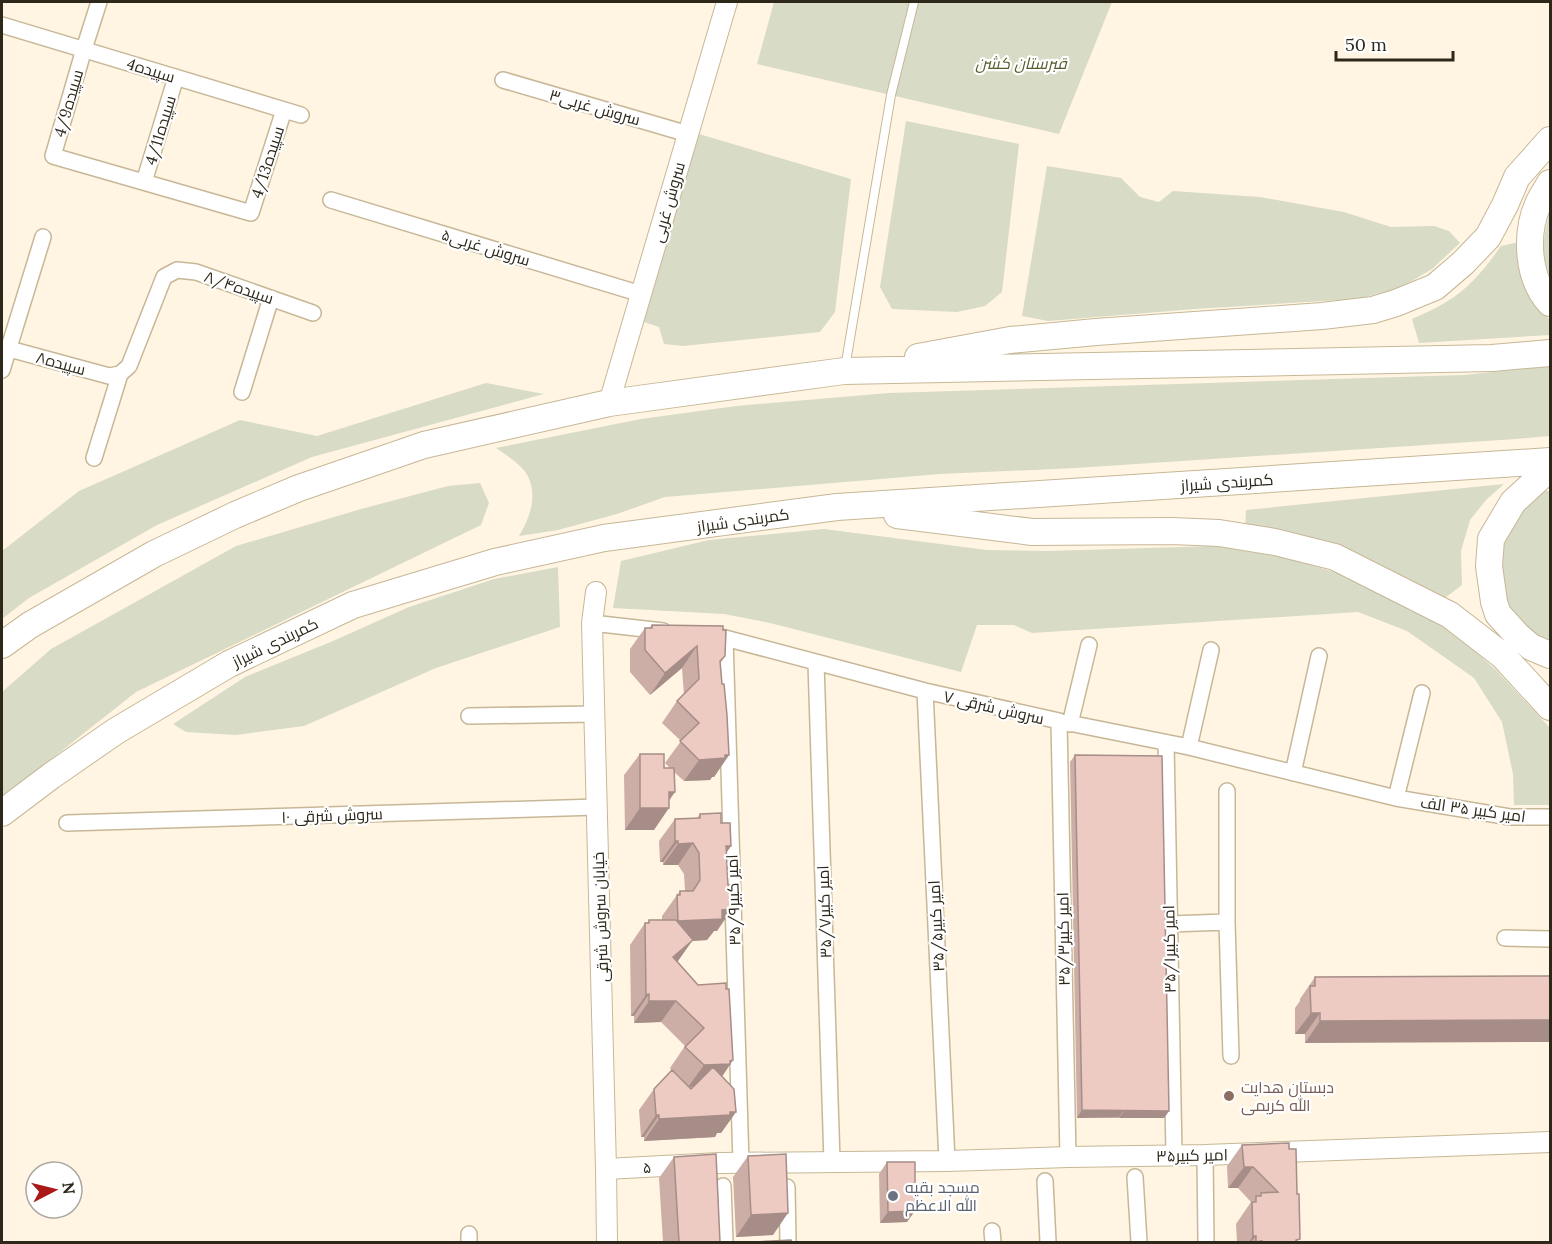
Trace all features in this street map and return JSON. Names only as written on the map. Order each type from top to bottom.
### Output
[{"type":"highway","points":[[2,645],[30,625],[154,554],[235,515],[299,488],[424,445],[609,403],[844,371],[1010,340],[1322,316],[1373,310],[1396,303],[1435,287],[1488,237],[1505,206],[1517,177],[1551,140]]},
{"type":"highway","points":[[1551,183],[1538,204],[1529,234],[1532,267],[1544,296],[1551,303]]},
{"type":"highway","points":[[844,371],[1492,358],[1551,353]]},
{"type":"highway","name":"کمربندی شیراز","points":[[4,814],[51,776],[117,731],[220,669],[352,605],[495,562],[604,538],[837,507],[1551,461]]},
{"type":"highway","points":[[1551,468],[1513,502],[1491,538],[1489,566],[1498,614],[1516,635],[1531,647],[1551,655]]},
{"type":"highway","points":[[837,507],[1032,532],[1219,532],[1275,542],[1335,557],[1450,615],[1503,656],[1551,707]]},
{"type":"street","name":"4/9سپیده","points":[[99,2],[53,156],[144,182]]},
{"type":"street","name":"سروش غربی","points":[[609,403],[727,2]]},
{"type":"street","name":"4سپیده","points":[[2,25],[301,115]]},
{"type":"street","name":"4/11سپیده","points":[[144,182],[176,77]]},
{"type":"street","name":"سروش غربی۳","points":[[503,80],[688,134]]},
{"type":"street","name":"4/13سپیده","points":[[144,182],[251,213],[284,110]]},
{"type":"street","name":"سروش غربی۵","points":[[331,200],[641,294]]},
{"type":"street","points":[[2,370],[5,348],[43,237]]},
{"type":"street","name":"سپیده۸/۴","points":[[94,458],[120,374],[129,366],[164,277],[177,270],[196,272],[313,313]]},
{"type":"street","points":[[242,392],[271,298]]},
{"type":"street","name":"سپیده۸","points":[[5,348],[109,376],[120,374]]},
{"type":"street","name":"خیابان سروش شرقی","points":[[596,592],[592,623],[607,1242]]},
{"type":"street","name":"سروش شرقی ۷","points":[[592,623],[725,638],[925,692],[1064,723],[1189,747],[1396,798]]},
{"type":"street","name":"امیر کبیر۳۵/۹","points":[[725,638],[741,1163]]},
{"type":"street","name":"امیر کبیر۳۵/۳","points":[[1068,1157],[1064,723],[1089,645]]},
{"type":"street","points":[[1189,747],[1211,650]]},
{"type":"street","points":[[1293,773],[1319,656]]},
{"type":"street","name":"امیر کبیر۳۵/۷","points":[[816,663],[832,1161]]},
{"type":"street","name":"امیر کبیر۳۵/۵","points":[[925,692],[947,1161]]},
{"type":"street","points":[[1396,798],[1422,693]]},
{"type":"street","points":[[469,716],[594,714]]},
{"type":"street","name":"امیر کبیر۳۵/۱","points":[[1166,743],[1174,1154]]},
{"type":"street","points":[[1227,791],[1227,922],[1231,1056]]},
{"type":"street","name":"امیر کبیر ۳۵ الف","points":[[1396,798],[1510,817],[1551,817]]},
{"type":"street","name":"سروش شرقی ۱۰","points":[[67,823],[597,807]]},
{"type":"street","points":[[1169,924],[1227,922]]},
{"type":"street","points":[[1505,938],[1551,939]]},
{"type":"street","name":"امیر کبیر۳۵","points":[[832,1161],[947,1161],[1205,1155],[1551,1142]]},
{"type":"street","points":[[1205,1155],[1206,1242]]},
{"type":"street","name":"۵","points":[[606,1169],[832,1161]]},
{"type":"street","points":[[1135,1177],[1139,1242]]},
{"type":"street","points":[[1045,1181],[1048,1242]]},
{"type":"street","points":[[723,1186],[725,1242]]},
{"type":"street","points":[[787,1187],[788,1242]]},
{"type":"lane","points":[[844,371],[891,95],[914,2]]},
{"type":"green space","name":"قبرستان کشن","points":[[774,2],[1112,2],[1059,134],[757,64]]},
{"type":"green space","points":[[906,121],[1019,144],[1002,292],[985,306],[957,312],[892,309],[880,287]]},
{"type":"green space","points":[[699,134],[851,179],[835,312],[820,332],[683,346],[664,344],[659,327],[644,322]]},
{"type":"green space","points":[[1047,166],[1121,178],[1140,197],[1159,202],[1173,191],[1260,197],[1344,212],[1391,227],[1434,226],[1449,231],[1460,243],[1432,269],[1400,288],[1357,299],[1048,321],[1022,316]]},
{"type":"green space","points":[[1550,210],[1550,277],[1544,243]]},
{"type":"green space","points":[[1519,242],[1534,301],[1550,320],[1550,335],[1419,343],[1412,319],[1442,305],[1462,291],[1483,270],[1501,246]]},
{"type":"green space","points":[[1550,366],[1550,436],[1076,468],[940,474],[665,497],[617,514],[558,530],[519,536],[532,505],[530,481],[520,466],[496,448],[641,419],[736,406],[889,393],[1464,375]]},
{"type":"green space","points":[[486,383],[544,394],[312,457],[157,525],[29,598],[2,619],[2,551],[79,491],[240,420],[317,436]]},
{"type":"green space","points":[[480,483],[489,503],[481,525],[136,692],[2,798],[2,692],[51,649],[236,546],[448,486]]},
{"type":"green space","points":[[1504,484],[1486,500],[1470,520],[1461,551],[1462,585],[1437,604],[1245,531],[1246,510]]},
{"type":"green space","points":[[1544,491],[1550,491],[1550,647],[1525,637],[1497,597],[1505,522],[1520,501]]},
{"type":"green space","points":[[824,529],[987,550],[1048,551],[1215,546],[1292,559],[1356,579],[1454,633],[1496,670],[1550,728],[1550,805],[1514,805],[1513,774],[1502,722],[1474,678],[1407,631],[1358,612],[1032,633],[1014,625],[977,625],[961,672],[770,623],[724,614],[613,608],[621,561],[709,540]]},
{"type":"green space","points":[[558,567],[560,627],[436,668],[304,726],[236,735],[186,732],[173,724],[245,677],[409,607],[494,579]]},
{"type":"building","points":[[652,625],[723,626],[723,630],[726,630],[725,656],[720,661],[727,715],[729,755],[725,755],[725,758],[699,760],[680,741],[699,723],[677,701],[699,679],[697,646],[665,673],[645,650],[645,628],[652,628]]},
{"type":"building","points":[[640,754],[664,754],[664,768],[674,768],[675,792],[669,792],[669,808],[640,808]]},
{"type":"building","points":[[1075,755],[1162,756],[1169,1111],[1082,1110]]},
{"type":"building","points":[[721,813],[721,823],[730,823],[731,846],[726,846],[728,885],[732,884],[732,909],[722,910],[722,919],[678,921],[677,895],[680,895],[680,891],[693,891],[700,880],[699,853],[693,843],[678,844],[678,841],[675,841],[675,819],[700,818],[700,814]]},
{"type":"building","points":[[649,920],[676,920],[693,940],[673,957],[698,985],[726,983],[726,989],[729,989],[733,1060],[730,1064],[704,1065],[685,1047],[704,1028],[676,1001],[649,1001],[649,994],[646,995],[645,923],[649,923]]},
{"type":"building","points":[[1551,976],[1551,1020],[1320,1021],[1320,1013],[1311,1013],[1310,986],[1315,986],[1315,977]]},
{"type":"building","points":[[713,1067],[734,1089],[736,1112],[730,1112],[730,1115],[659,1119],[659,1115],[656,1115],[654,1089],[672,1070],[691,1089]]},
{"type":"building","points":[[1289,1143],[1289,1149],[1296,1149],[1300,1239],[1296,1242],[1256,1242],[1256,1236],[1253,1236],[1252,1202],[1256,1202],[1256,1196],[1261,1196],[1261,1193],[1278,1192],[1253,1167],[1244,1167],[1242,1145]]},
{"type":"building","points":[[716,1154],[720,1242],[679,1242],[674,1157]]},
{"type":"building","points":[[786,1154],[788,1213],[751,1215],[748,1156]]},
{"type":"building","points":[[887,1162],[915,1162],[915,1211],[888,1212]]},
{"type":"building","points":[[791,1240],[792,1242],[754,1242]]},
{"type":"place","name":"دبستان هدایت الله کریمی","points":[[1229,1096]]},
{"type":"place","name":"مسجد بقیه الله الاعظم","points":[[893,1196]]}]
